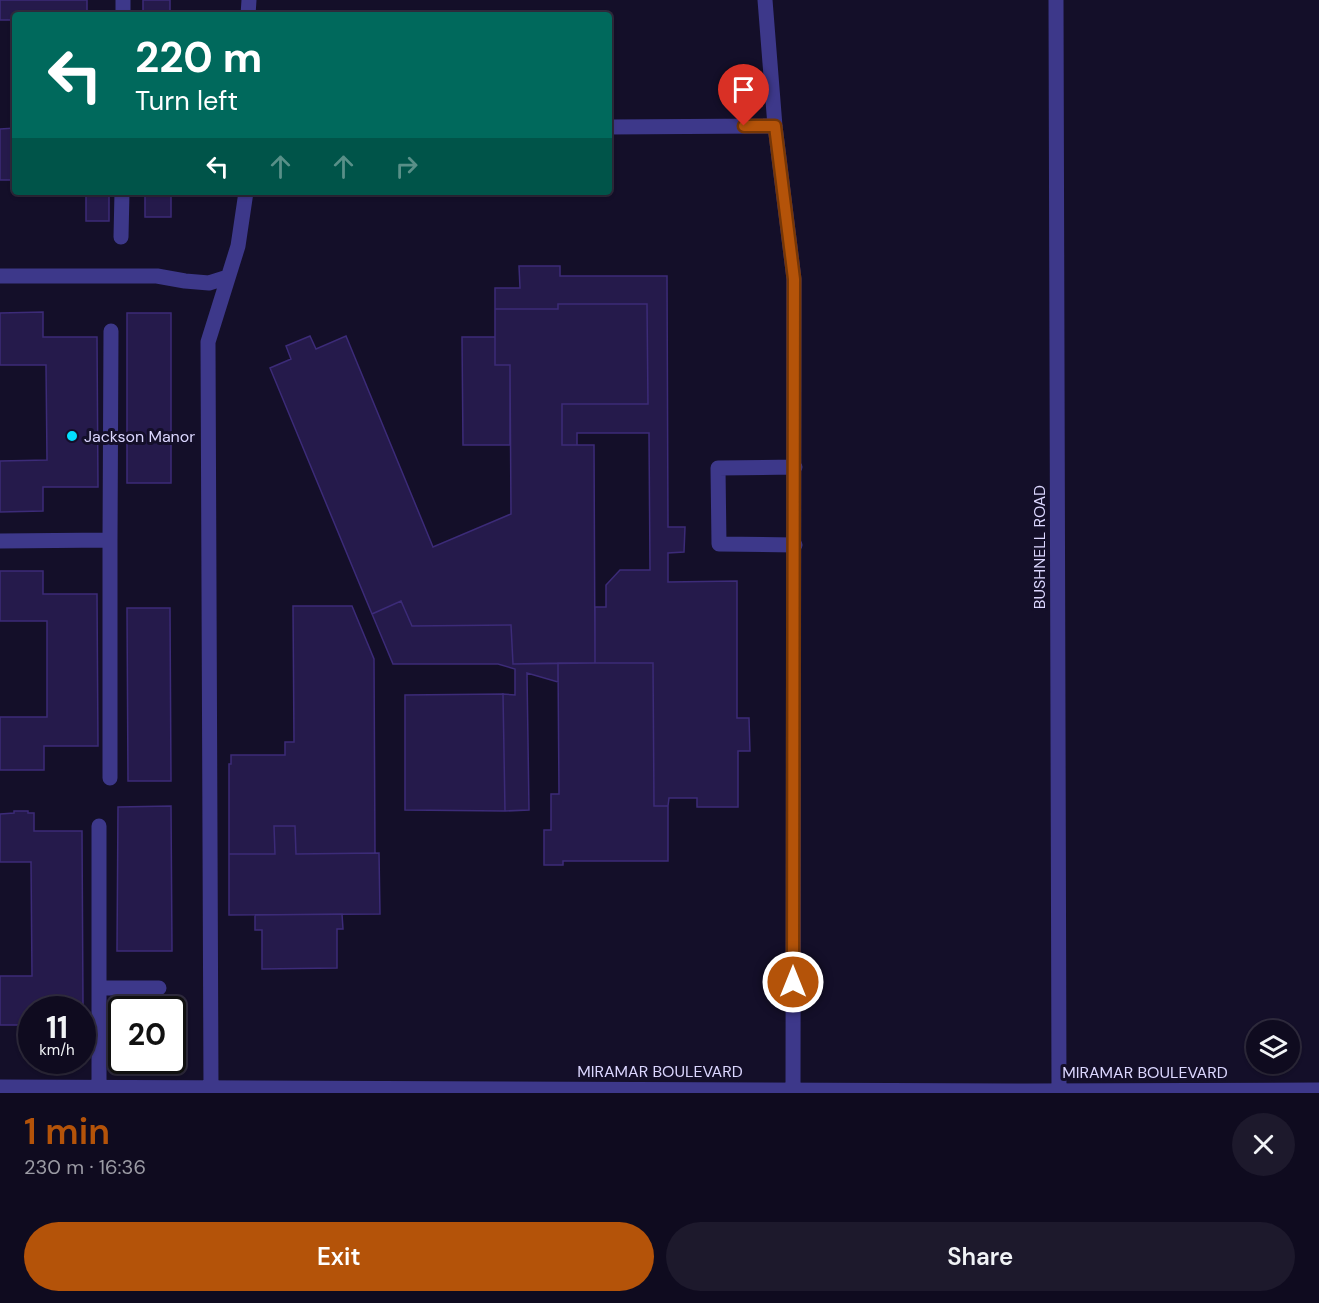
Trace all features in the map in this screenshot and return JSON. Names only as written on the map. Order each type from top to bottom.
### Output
[{"type":"street","points":[[765,0],[775,126],[794,279],[793,1090]]},
{"type":"street","name":"BUSHNELL ROAD","points":[[1056,0],[1059,1092]]},
{"type":"street","points":[[612,127],[775,126]]},
{"type":"street","points":[[121,237],[122,195]]},
{"type":"street","points":[[211,1088],[207,342],[238,246],[246,195]]},
{"type":"street","points":[[0,276],[157,276],[209,283],[228,277]]},
{"type":"street","points":[[110,778],[111,331]]},
{"type":"street","points":[[795,467],[718,468],[719,544],[795,545]]},
{"type":"street","points":[[0,541],[110,540]]},
{"type":"street","points":[[99,826],[99,1088]]},
{"type":"street","points":[[99,988],[159,988]]},
{"type":"street","name":"MIRAMAR BOULEVARD","points":[[0,1087],[1059,1092],[1319,1090]]},
{"type":"building","points":[[0,0],[87,0],[87,12],[12,12],[12,20],[0,20]]},
{"type":"building","points":[[143,0],[170,0],[170,12],[143,12]]},
{"type":"building","points":[[12,128],[12,180],[0,180],[0,129]]},
{"type":"building","points":[[86,195],[109,195],[109,221],[86,221]]},
{"type":"building","points":[[145,195],[171,195],[171,217],[145,217]]},
{"type":"building","points":[[519,266],[560,266],[560,276],[667,276],[668,527],[685,527],[684,552],[668,553],[668,582],[737,581],[737,718],[749,718],[750,751],[738,751],[738,807],[697,807],[697,798],[669,798],[668,806],[654,806],[653,663],[595,663],[595,607],[606,607],[606,585],[620,570],[650,570],[649,433],[577,433],[577,445],[562,445],[562,404],[648,404],[647,304],[558,304],[558,309],[495,309],[495,288],[520,288]]},
{"type":"building","points":[[558,304],[647,304],[648,404],[562,404],[562,445],[594,445],[595,663],[513,664],[511,625],[412,626],[401,601],[372,614],[270,368],[291,359],[286,346],[310,336],[316,349],[346,336],[433,547],[511,514],[510,365],[495,365],[495,309],[558,309]]},
{"type":"building","name":"Jackson Manor","points":[[43,312],[43,337],[97,337],[98,487],[43,487],[43,511],[0,512],[0,461],[47,460],[46,365],[0,365],[0,313]]},
{"type":"building","points":[[127,313],[171,313],[171,483],[127,483]]},
{"type":"building","points":[[462,337],[495,337],[495,365],[510,365],[510,445],[463,445]]},
{"type":"building","points":[[0,571],[43,571],[43,594],[97,594],[98,746],[44,746],[44,770],[0,770],[0,717],[47,717],[47,621],[0,621]]},
{"type":"building","points":[[401,601],[412,626],[511,625],[513,664],[558,663],[558,682],[527,673],[529,810],[505,811],[503,694],[515,695],[515,669],[498,664],[393,664],[372,614]]},
{"type":"building","points":[[293,606],[352,606],[374,659],[375,853],[296,854],[295,826],[274,826],[275,854],[229,854],[229,764],[231,764],[231,755],[285,755],[285,742],[294,742]]},
{"type":"building","points":[[127,608],[170,608],[171,781],[128,781]]},
{"type":"building","points":[[558,663],[653,663],[654,806],[668,806],[668,861],[563,861],[563,865],[544,865],[544,830],[551,830],[551,794],[559,794]]},
{"type":"building","points":[[503,694],[505,811],[405,810],[405,695]]},
{"type":"building","points":[[171,806],[172,951],[117,951],[118,807]]},
{"type":"building","points":[[14,811],[28,811],[28,813],[34,813],[34,831],[82,831],[83,996],[18,996],[18,1025],[0,1025],[0,976],[32,976],[31,862],[0,862],[0,814],[14,813]]},
{"type":"building","points":[[274,826],[295,826],[296,854],[379,853],[380,914],[229,915],[229,854],[275,854]]},
{"type":"building","points":[[342,914],[343,929],[337,929],[337,968],[262,969],[262,930],[255,930],[255,915]]},
{"type":"place","name":"Jackson Manor","points":[[72,436]]},
{"type":"route","points":[[744,126],[775,126],[794,279],[793,982]]}]
